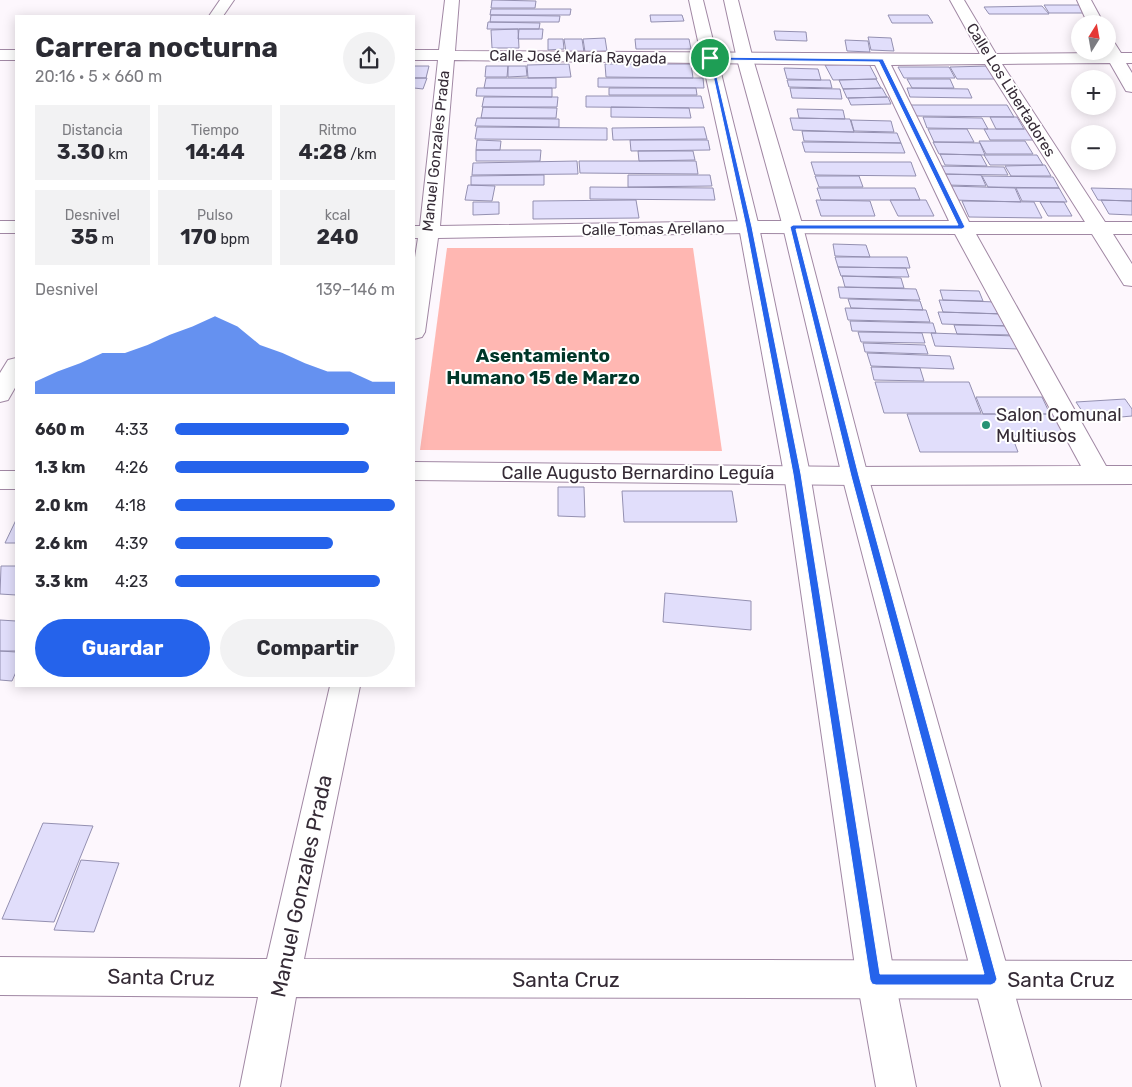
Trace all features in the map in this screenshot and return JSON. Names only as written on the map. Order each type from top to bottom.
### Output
[{"type":"street","points":[[217,15],[227,0]]},
{"type":"street","name":"Manuel Gonzales Prada","points":[[415,318],[421,232],[452,0]]},
{"type":"street","points":[[696,0],[749,227],[797,474],[876,980],[896,1087]]},
{"type":"street","points":[[730,0],[793,227],[855,476],[1021,1087]]},
{"type":"street","name":"Calle Los Libertadores","points":[[957,0],[991,60],[1132,280]]},
{"type":"street","points":[[1084,0],[1092,15]]},
{"type":"street","name":"Calle José María Raygada","points":[[1116,53],[1132,58]]},
{"type":"street","points":[[0,55],[15,56]]},
{"type":"street","name":"Calle José María Raygada","points":[[415,55],[991,60],[1071,55]]},
{"type":"street","points":[[881,60],[962,227],[1098,474]]},
{"type":"street","points":[[1116,60],[1132,87]]},
{"type":"street","points":[[0,227],[15,227]]},
{"type":"street","name":"Calle Tomas Arellano","points":[[421,232],[749,227],[1132,228]]},
{"type":"street","points":[[0,394],[15,367]]},
{"type":"street","name":"Calle Augusto Bernardino Leguía","points":[[415,471],[855,476],[1132,475]]},
{"type":"street","points":[[0,480],[15,480]]},
{"type":"street","name":"Manuel Gonzales Prada","points":[[260,1087],[281,978],[345,687]]},
{"type":"street","name":"Santa Cruz","points":[[0,976],[1132,980]]},
{"type":"shaded area","points":[[447,248],[693,248],[722,451],[420,450]]},
{"type":"building","points":[[492,0],[536,1],[535,8],[491,8]]},
{"type":"building","points":[[1044,5],[1083,5],[1089,13],[1049,13]]},
{"type":"building","points":[[1042,6],[1049,14],[989,14],[984,7]]},
{"type":"building","points":[[491,9],[571,9],[570,15],[490,15]]},
{"type":"building","points":[[491,15],[560,16],[559,22],[490,22]]},
{"type":"building","points":[[650,15],[682,15],[684,21],[651,22]]},
{"type":"building","points":[[888,15],[928,15],[933,23],[892,23]]},
{"type":"building","points":[[488,22],[540,23],[539,29],[487,29]]},
{"type":"building","points":[[518,29],[519,48],[492,48],[491,30]]},
{"type":"building","points":[[519,29],[543,29],[542,39],[518,39]]},
{"type":"building","points":[[774,31],[806,32],[807,41],[776,40]]},
{"type":"building","points":[[868,37],[891,38],[894,51],[871,50]]},
{"type":"building","points":[[605,38],[607,51],[585,52],[583,39]]},
{"type":"building","points":[[548,39],[563,39],[564,49],[548,50]]},
{"type":"building","points":[[564,39],[582,39],[584,52],[566,52]]},
{"type":"building","points":[[635,39],[689,39],[691,49],[636,49]]},
{"type":"building","points":[[845,40],[868,41],[870,52],[847,51]]},
{"type":"building","points":[[569,64],[571,77],[528,78],[527,65]]},
{"type":"building","points":[[605,64],[691,64],[693,78],[606,77]]},
{"type":"building","points":[[869,64],[877,79],[833,80],[825,65]]},
{"type":"building","points":[[415,66],[429,66],[426,78],[415,78]]},
{"type":"building","points":[[486,66],[508,66],[507,77],[485,77]]},
{"type":"building","points":[[508,66],[526,66],[527,76],[508,77]]},
{"type":"building","points":[[990,66],[998,79],[957,79],[950,67]]},
{"type":"building","points":[[898,67],[949,67],[955,78],[904,78]]},
{"type":"building","points":[[784,68],[818,69],[821,80],[787,79]]},
{"type":"building","points":[[415,78],[427,78],[423,89],[415,88]]},
{"type":"building","points":[[486,78],[556,78],[556,88],[484,88]]},
{"type":"building","points":[[598,78],[703,78],[704,88],[598,87]]},
{"type":"building","points":[[876,79],[881,88],[843,89],[839,80]]},
{"type":"building","points":[[907,79],[950,79],[954,88],[912,88]]},
{"type":"building","points":[[787,80],[830,80],[832,88],[789,87]]},
{"type":"building","points":[[477,88],[552,88],[552,97],[476,96]]},
{"type":"building","points":[[609,88],[696,88],[697,95],[609,95]]},
{"type":"building","points":[[790,88],[840,89],[842,99],[792,98]]},
{"type":"building","points":[[882,88],[887,97],[847,98],[843,89]]},
{"type":"building","points":[[907,88],[968,89],[972,98],[910,97]]},
{"type":"building","points":[[586,96],[701,96],[704,108],[586,107]]},
{"type":"building","points":[[484,97],[558,97],[557,107],[482,107]]},
{"type":"building","points":[[888,97],[891,104],[851,105],[848,98]]},
{"type":"building","points":[[910,105],[1007,105],[1014,117],[916,116]]},
{"type":"building","points":[[483,107],[557,108],[556,118],[481,118]]},
{"type":"building","points":[[611,107],[689,108],[691,118],[611,117]]},
{"type":"building","points":[[797,109],[843,110],[845,119],[799,118]]},
{"type":"building","points":[[923,117],[982,118],[988,129],[927,128]]},
{"type":"building","points":[[990,117],[1017,117],[1024,129],[996,129]]},
{"type":"building","points":[[477,118],[559,119],[559,127],[475,126]]},
{"type":"building","points":[[790,118],[850,119],[854,132],[793,130]]},
{"type":"building","points":[[851,120],[891,121],[894,132],[854,131]]},
{"type":"building","points":[[477,127],[607,128],[607,140],[475,139]]},
{"type":"building","points":[[704,127],[707,139],[613,140],[612,128]]},
{"type":"building","points":[[928,129],[967,129],[974,142],[934,142]]},
{"type":"building","points":[[984,129],[1027,129],[1034,140],[990,140]]},
{"type":"building","points":[[802,131],[897,133],[901,143],[804,141]]},
{"type":"building","points":[[477,140],[501,141],[500,150],[476,150]]},
{"type":"building","points":[[630,140],[708,140],[710,150],[631,151]]},
{"type":"building","points":[[979,141],[1025,141],[1033,154],[986,154]]},
{"type":"building","points":[[802,142],[901,143],[905,153],[805,152]]},
{"type":"building","points":[[933,142],[980,143],[985,155],[939,154]]},
{"type":"building","points":[[476,150],[541,150],[540,161],[476,161]]},
{"type":"building","points":[[638,151],[693,151],[695,160],[639,161]]},
{"type":"building","points":[[940,154],[981,155],[987,166],[945,165]]},
{"type":"building","points":[[984,155],[1037,155],[1043,165],[990,165]]},
{"type":"building","points":[[577,161],[578,174],[472,175],[473,163]]},
{"type":"building","points":[[579,161],[696,161],[698,174],[580,173]]},
{"type":"building","points":[[811,162],[911,162],[916,176],[815,175]]},
{"type":"building","points":[[1045,165],[1051,176],[1011,176],[1005,166]]},
{"type":"building","points":[[938,166],[1004,167],[1008,175],[941,174]]},
{"type":"building","points":[[943,174],[981,175],[986,186],[947,185]]},
{"type":"building","points":[[544,175],[544,185],[471,185],[471,176]]},
{"type":"building","points":[[628,175],[710,175],[712,186],[628,187]]},
{"type":"building","points":[[815,176],[859,176],[863,187],[819,187]]},
{"type":"building","points":[[982,176],[1053,177],[1059,188],[988,187]]},
{"type":"building","points":[[468,185],[495,186],[492,201],[465,200]]},
{"type":"building","points":[[949,186],[1015,188],[1021,202],[954,200]]},
{"type":"building","points":[[590,187],[713,188],[715,200],[590,199]]},
{"type":"building","points":[[817,188],[915,188],[920,200],[821,200]]},
{"type":"building","points":[[1016,188],[1059,188],[1067,202],[1022,201]]},
{"type":"building","points":[[1091,188],[1132,189],[1132,201],[1098,200]]},
{"type":"building","points":[[636,200],[639,218],[533,219],[533,201]]},
{"type":"building","points":[[816,200],[870,201],[875,216],[821,216]]},
{"type":"building","points":[[890,200],[926,200],[934,216],[898,216]]},
{"type":"building","points":[[1101,200],[1132,201],[1132,215],[1109,214]]},
{"type":"building","points":[[962,201],[1034,202],[1042,218],[969,217]]},
{"type":"building","points":[[473,202],[499,202],[499,214],[473,215]]},
{"type":"building","points":[[1040,202],[1064,202],[1072,216],[1048,216]]},
{"type":"building","points":[[833,244],[866,245],[870,257],[835,256]]},
{"type":"building","points":[[835,257],[907,257],[910,268],[838,267]]},
{"type":"building","points":[[838,267],[906,268],[909,277],[841,276]]},
{"type":"building","points":[[842,276],[901,278],[904,288],[845,287]]},
{"type":"building","points":[[838,287],[916,289],[920,300],[840,298]]},
{"type":"building","points":[[940,290],[979,291],[983,301],[943,300]]},
{"type":"building","points":[[848,299],[920,301],[923,310],[851,308]]},
{"type":"building","points":[[939,300],[996,302],[1001,314],[943,312]]},
{"type":"building","points":[[845,308],[926,310],[930,322],[848,320]]},
{"type":"building","points":[[938,312],[1007,314],[1011,326],[942,324]]},
{"type":"building","points":[[850,321],[933,323],[936,333],[852,331]]},
{"type":"building","points":[[954,325],[1010,326],[1014,335],[957,334]]},
{"type":"building","points":[[858,332],[922,333],[925,343],[861,342]]},
{"type":"building","points":[[931,333],[1014,336],[1019,349],[935,346]]},
{"type":"building","points":[[863,343],[925,345],[928,354],[865,352]]},
{"type":"building","points":[[867,353],[950,356],[954,369],[871,366]]},
{"type":"building","points":[[871,367],[920,368],[924,381],[874,380]]},
{"type":"building","points":[[875,382],[969,382],[981,413],[884,413]]},
{"type":"building","points":[[976,397],[1042,397],[1050,414],[983,414]]},
{"type":"building","points":[[1125,399],[1132,409],[1132,416],[1088,420],[1076,402]]},
{"type":"building","name":"Salon Comunal Multiusos","points":[[907,414],[1056,414],[1066,436],[1012,436],[1018,452],[920,452]]},
{"type":"building","points":[[558,487],[584,487],[585,517],[558,516]]},
{"type":"building","points":[[622,491],[732,491],[737,522],[624,522]]},
{"type":"building","points":[[15,522],[15,543],[5,543]]},
{"type":"building","points":[[1,566],[15,566],[15,595],[0,594]]},
{"type":"building","points":[[665,593],[751,601],[751,630],[663,622]]},
{"type":"building","points":[[0,620],[15,621],[15,651],[0,651]]},
{"type":"building","points":[[0,651],[15,652],[15,674],[12,681],[0,680]]},
{"type":"building","points":[[43,823],[93,826],[54,922],[2,919]]},
{"type":"building","points":[[81,860],[119,863],[94,932],[54,930]]},
{"type":"place","name":"Salon Comunal Multiusos","points":[[986,425]]},
{"type":"district","name":"Asentamiento Humano 15 de Marzo","points":[[543,366]]},
{"type":"route","points":[[710,58],[881,60],[962,227],[793,227],[855,476],[991,979],[876,980],[797,474],[749,227],[710,58]]}]
